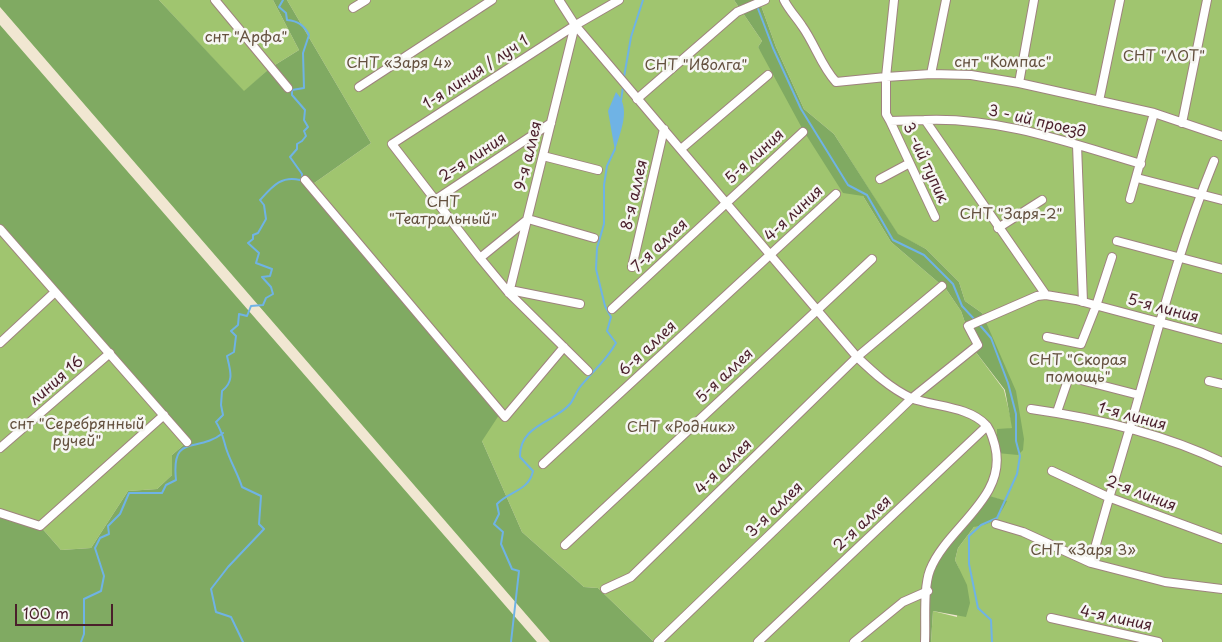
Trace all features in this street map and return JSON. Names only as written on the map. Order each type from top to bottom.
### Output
[{"type":"street","points":[[215,0],[288,88]]},
{"type":"street","points":[[353,8],[366,0]]},
{"type":"street","points":[[359,87],[492,0]]},
{"type":"street","points":[[560,0],[575,25],[857,356],[888,385],[912,398],[964,413],[977,418],[987,426],[998,456],[991,482],[986,496],[940,551],[930,572],[926,642]]},
{"type":"street","name":"1-я линия / луч 1","points":[[435,200],[392,144],[575,25],[619,0]]},
{"type":"street","points":[[784,0],[790,12],[802,25],[829,74],[836,82],[931,74],[971,75],[1019,83],[1154,114],[1222,136]]},
{"type":"street","name":"3 -ий тупик","points":[[894,0],[886,77],[886,114],[908,164],[935,217]]},
{"type":"street","points":[[931,74],[946,0]]},
{"type":"street","points":[[1019,83],[1034,0]]},
{"type":"street","points":[[1099,101],[1120,0]]},
{"type":"street","points":[[1182,123],[1207,0]]},
{"type":"street","points":[[637,99],[732,16],[759,2]]},
{"type":"street","name":"9-я аллея","points":[[510,292],[575,25]]},
{"type":"street","points":[[681,149],[768,75]]},
{"type":"street","points":[[1130,199],[1154,114]]},
{"type":"street","points":[[912,398],[978,345],[968,326],[1037,296],[1046,295],[925,120]]},
{"type":"street","name":"3 - ий проезд","points":[[890,121],[925,120],[989,124],[1029,131],[1141,164]]},
{"type":"street","name":"2=я линия","points":[[435,200],[551,123]]},
{"type":"street","name":"8-я аллея","points":[[632,267],[664,129]]},
{"type":"street","name":"5-я линия","points":[[726,203],[803,132]]},
{"type":"street","points":[[1077,145],[1083,302]]},
{"type":"street","points":[[543,156],[598,170]]},
{"type":"street","points":[[1091,563],[1108,497],[1160,323],[1200,194],[1214,161]]},
{"type":"street","points":[[880,179],[908,164]]},
{"type":"street","points":[[1137,178],[1222,200]]},
{"type":"street","points":[[305,180],[505,416],[564,347]]},
{"type":"street","name":"4-я линия","points":[[771,255],[836,194]]},
{"type":"street","points":[[435,200],[480,258],[510,292],[588,372]]},
{"type":"street","points":[[998,228],[1042,200]]},
{"type":"street","name":"7-я аллея","points":[[612,309],[726,203]]},
{"type":"street","points":[[480,258],[528,219],[594,238]]},
{"type":"street","points":[[0,229],[3,239],[55,292],[187,442]]},
{"type":"street","points":[[1117,241],[1222,269]]},
{"type":"street","name":"6-я аллея","points":[[543,464],[771,255]]},
{"type":"street","points":[[1047,337],[1081,344],[1112,257]]},
{"type":"street","name":"5-я аллея","points":[[565,545],[872,259]]},
{"type":"street","points":[[857,356],[942,286]]},
{"type":"street","points":[[0,343],[55,292]]},
{"type":"street","points":[[510,292],[580,304]]},
{"type":"street","name":"5-я линия","points":[[1046,295],[1083,302],[1222,339]]},
{"type":"street","name":"линия 16","points":[[0,448],[110,353]]},
{"type":"street","name":"4-я аллея","points":[[605,589],[630,577],[857,356]]},
{"type":"street","points":[[1057,412],[1069,377],[1139,395]]},
{"type":"street","points":[[1209,381],[1222,384]]},
{"type":"street","name":"3-я аллея","points":[[658,642],[912,398]]},
{"type":"street","name":"1-я линия","points":[[1031,409],[1057,412],[1129,430],[1181,445],[1222,462]]},
{"type":"street","points":[[0,513],[40,526],[164,415]]},
{"type":"street","name":"2-я аллея","points":[[758,642],[987,426]]},
{"type":"street","name":"2-я линия","points":[[1052,471],[1108,497],[1222,539]]},
{"type":"street","points":[[996,524],[1023,532],[1091,563],[1165,582],[1222,589]]},
{"type":"street","points":[[854,642],[903,602],[928,591]]},
{"type":"street","name":"4-я линия","points":[[1051,618],[1158,642]]},
{"type":"green space","points":[[0,0],[159,0],[244,91],[270,68],[299,50],[273,0],[287,0],[371,143],[310,186],[408,303],[442,334],[457,360],[501,412],[482,441],[522,532],[584,587],[598,588],[654,642],[550,642],[0,7]]},
{"type":"green space","name":"снт \"Арфа\"","points":[[159,0],[273,0],[299,50],[270,68],[244,92]]},
{"type":"green space","points":[[287,0],[734,0],[762,41],[758,47],[863,196],[891,242],[946,289],[961,311],[975,351],[1004,390],[1013,428],[1003,430],[1023,450],[982,313],[965,301],[959,282],[926,249],[898,235],[834,134],[804,109],[776,47],[759,0],[1222,0],[1222,642],[931,642],[933,611],[957,617],[959,569],[955,560],[958,548],[974,527],[1006,501],[987,496],[940,551],[925,642],[654,642],[598,588],[584,587],[522,532],[482,441],[408,303],[310,186],[371,143]]},
{"type":"green space","points":[[734,0],[759,0],[776,47],[804,109],[834,134],[898,234],[926,249],[959,282],[965,301],[982,313],[1016,391],[1024,439],[1023,450],[1018,455],[997,453],[993,437],[997,434],[997,429],[1012,428],[1005,390],[975,351],[961,311],[946,289],[891,242],[863,196],[843,193],[803,130],[758,47],[762,41]]},
{"type":"green space","points":[[0,25],[537,642],[0,642],[0,513],[40,526],[61,550],[91,548],[128,491],[157,489],[172,475],[172,455],[187,442],[0,229]]},
{"type":"green space","name":"снт \"Серебрянный ручей\"","points":[[0,229],[187,442],[172,455],[172,475],[157,489],[128,491],[91,548],[61,550],[40,526],[0,513]]},
{"type":"green space","points":[[986,495],[1007,501],[994,520],[974,527],[958,548],[955,560],[967,585],[970,603],[966,617],[933,611],[931,642],[925,642],[930,572]]},
{"type":"water","points":[[616,92],[621,99],[624,113],[622,128],[615,151],[608,111]]},
{"type":"waterway","points":[[243,642],[231,617],[216,612],[211,589],[228,567],[264,529],[259,524],[261,496],[242,487],[216,422],[223,415],[221,405],[222,391],[230,379],[227,356],[234,352],[236,336],[231,331],[238,325],[239,314],[247,316],[251,306],[263,305],[266,298],[273,294],[271,287],[262,277],[270,276],[272,269],[256,263],[259,253],[248,243],[253,239],[253,235],[258,233],[266,219],[264,205],[260,200],[277,183],[287,179],[300,180],[302,178],[302,174],[290,157],[297,149],[297,144],[306,136],[304,131],[308,127],[304,120],[305,110],[292,95],[292,90],[304,88],[303,53],[309,35],[300,24],[287,20],[286,13],[279,7],[283,0]]},
{"type":"waterway","points":[[624,77],[631,37],[643,0]]},
{"type":"waterway","points":[[757,6],[773,48],[801,109],[848,185],[867,195],[893,240],[924,255],[953,284],[962,306],[975,320]]},
{"type":"waterway","points":[[621,101],[623,87]]},
{"type":"waterway","points":[[511,642],[519,571],[512,569],[501,544],[503,532],[494,524],[499,514],[497,504],[523,487],[531,478],[533,471],[520,457],[521,446],[525,438],[531,431],[564,410],[570,404],[580,387],[616,343],[607,331],[611,317],[605,306],[596,269],[597,248],[604,224],[604,185],[607,166],[615,149]]},
{"type":"waterway","points":[[978,323],[991,338],[1008,383],[1016,414],[1016,441],[1020,456],[1017,474],[997,518],[981,525],[969,536],[969,564],[978,608],[991,620],[992,642]]},
{"type":"waterway","points":[[81,642],[84,634],[84,599],[101,591],[104,576],[95,548],[100,538],[109,534],[108,526],[120,514],[129,493],[162,493],[166,485],[176,480],[176,465],[178,455],[182,450],[188,446],[213,439],[223,433]]},
{"type":"park label","name":"СНТ \"ЛОТ\"","points":[[1164,57]]},
{"type":"park label","name":"снт \"Компас\"","points":[[1003,63]]},
{"type":"park label","name":"СНТ «Заря 4»","points":[[399,64]]},
{"type":"park label","name":"СНТ \"Иволга\"","points":[[696,66]]},
{"type":"park label","name":"СНТ \"Театральный\"","points":[[443,212]]},
{"type":"park label","name":"СНТ \"Заря-2\"","points":[[1011,215]]},
{"type":"park label","name":"СНТ \"Скорая помощь\"","points":[[1078,370]]},
{"type":"park label","name":"СНТ «Родник»","points":[[681,428]]},
{"type":"park label","name":"СНТ «Заря 3»","points":[[1083,551]]}]
